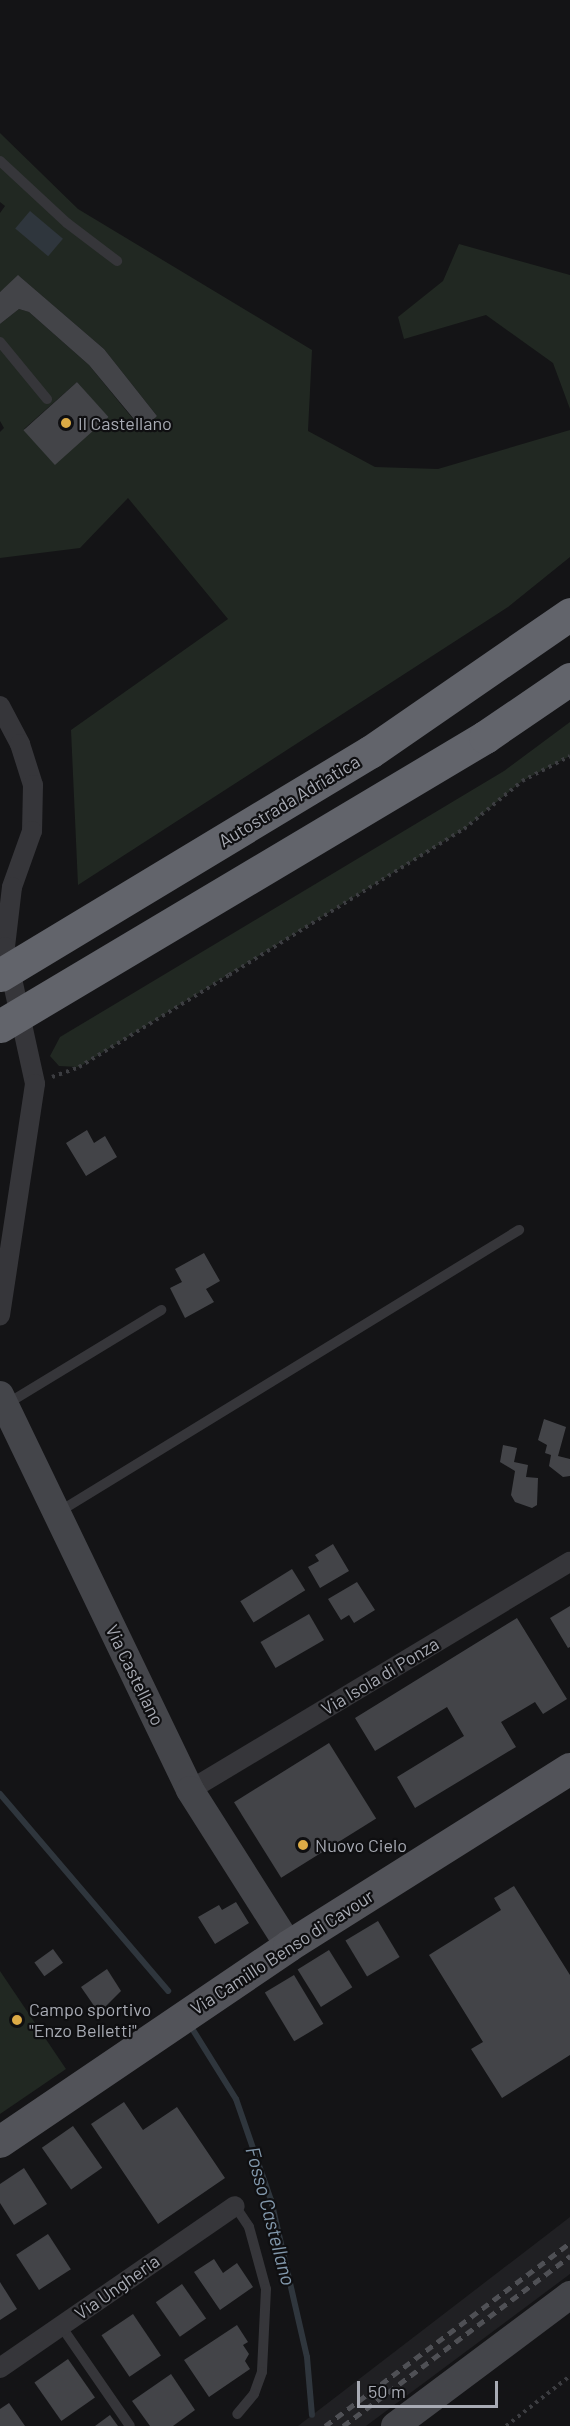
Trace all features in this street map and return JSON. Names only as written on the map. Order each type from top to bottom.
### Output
[{"type":"highway","name":"Autostrada Adriatica","points":[[0,975],[370,752],[570,614]]},
{"type":"highway","points":[[0,1026],[485,737],[570,679]]},
{"type":"main road","name":"Via Camillo Benso di Cavour","points":[[0,2142],[289,1946],[570,1769]]},
{"type":"street","points":[[0,706],[20,744],[33,785],[32,831],[12,887],[5,947],[35,1084],[0,1315]]},
{"type":"street","name":"Via Castellano","points":[[3,1400],[190,1790],[289,1946]]},
{"type":"street","name":"Via Isola di Ponza","points":[[190,1790],[570,1562]]},
{"type":"street","name":"Via Ungheria","points":[[0,2368],[235,2206]]},
{"type":"street","points":[[395,2426],[570,2295]]},
{"type":"lane","points":[[0,161],[67,223],[117,261]]},
{"type":"lane","points":[[0,342],[47,399]]},
{"type":"lane","points":[[57,1513],[519,1230]]},
{"type":"lane","points":[[3,1400],[161,1310]]},
{"type":"lane","points":[[235,2206],[249,2227],[266,2289],[262,2372],[254,2394],[237,2414]]},
{"type":"lane","points":[[61,2326],[130,2426]]},
{"type":"path","points":[[35,1084],[79,1067],[464,829],[522,781],[570,756]]},
{"type":"path","points":[[506,2426],[570,2376]]},
{"type":"shaded area","points":[[0,133],[78,209],[312,350],[308,431],[375,467],[438,469],[570,430],[570,557],[508,607],[78,885],[71,730],[228,619],[128,498],[80,548],[0,558],[0,432],[4,428],[0,421],[0,324],[19,309],[29,312],[89,365],[142,430],[157,416],[104,349],[19,276],[0,292],[0,213],[5,206],[0,202]],"holes":[[[77,382],[107,417],[24,429]]]},
{"type":"shaded area","points":[[30,211],[63,239],[48,256],[15,229]]},
{"type":"shaded area","points":[[459,244],[570,275],[570,409],[553,363],[486,315],[404,339],[398,317],[443,281]]},
{"type":"shaded area","points":[[570,722],[570,756],[522,781],[464,829],[79,1067],[59,1066],[50,1056],[60,1037],[504,771]]},
{"type":"shaded area","name":"Campo sportivo \"Enzo Belletti\"","points":[[0,1971],[66,2069],[0,2114]]},
{"type":"shaded area","points":[[570,2217],[570,2274],[366,2426],[298,2426]]},
{"type":"building","points":[[18,275],[104,349],[157,416],[143,430],[89,365],[29,312],[19,309],[0,324],[0,292]]},
{"type":"building","name":"Il Castellano","points":[[77,382],[108,417],[55,465],[23,430]]},
{"type":"building","points":[[87,1130],[94,1143],[105,1136],[117,1157],[86,1176],[66,1143]]},
{"type":"building","points":[[204,1253],[220,1281],[206,1289],[214,1302],[185,1318],[170,1288],[182,1282],[175,1269]]},
{"type":"building","points":[[544,1419],[566,1427],[558,1456],[570,1459],[570,1476],[563,1477],[549,1466],[551,1455],[545,1453],[547,1445],[538,1440]]},
{"type":"building","points":[[503,1445],[517,1448],[514,1462],[528,1465],[526,1477],[538,1478],[537,1505],[532,1508],[515,1502],[511,1495],[515,1471],[500,1462]]},
{"type":"building","points":[[333,1544],[349,1571],[320,1588],[308,1567],[319,1561],[315,1555]]},
{"type":"building","points":[[292,1569],[305,1590],[254,1623],[240,1601]]},
{"type":"building","points":[[357,1582],[375,1610],[354,1623],[349,1615],[341,1620],[328,1599]]},
{"type":"building","points":[[570,1606],[570,1647],[568,1648],[550,1618]]},
{"type":"building","points":[[309,1614],[324,1640],[276,1668],[261,1642]]},
{"type":"building","points":[[517,1618],[567,1699],[543,1714],[535,1702],[501,1722],[516,1747],[415,1808],[397,1777],[464,1736],[447,1707],[375,1751],[355,1718]]},
{"type":"building","points":[[329,1743],[376,1818],[281,1878],[234,1802]]},
{"type":"building","points":[[514,1886],[570,1975],[570,2055],[502,2098],[471,2049],[483,2042],[429,1955],[501,1910],[494,1898]]},
{"type":"building","points":[[236,1902],[249,1923],[215,1944],[198,1917],[219,1905],[222,1910]]},
{"type":"building","points":[[378,1921],[400,1957],[367,1977],[345,1941]]},
{"type":"building","points":[[53,1949],[63,1963],[44,1976],[34,1963]]},
{"type":"building","points":[[329,1950],[352,1987],[321,2007],[298,1970]]},
{"type":"building","points":[[107,1969],[121,1991],[99,2013],[81,1987]]},
{"type":"building","points":[[294,1975],[323,2024],[294,2041],[265,1993]]},
{"type":"building","points":[[124,2102],[143,2130],[177,2107],[225,2178],[158,2224],[91,2124]]},
{"type":"building","points":[[73,2126],[102,2168],[71,2190],[42,2148]]},
{"type":"building","points":[[24,2168],[47,2204],[14,2225],[0,2203],[0,2184]]},
{"type":"building","points":[[48,2234],[71,2269],[39,2290],[16,2255]]},
{"type":"building","points":[[214,2259],[223,2273],[237,2263],[253,2287],[220,2310],[194,2272]]},
{"type":"building","points":[[0,2282],[17,2309],[0,2320]]},
{"type":"building","points":[[182,2284],[206,2318],[180,2337],[156,2302]]},
{"type":"building","points":[[133,2314],[161,2355],[129,2377],[101,2335]]},
{"type":"building","points":[[237,2325],[248,2342],[243,2345],[249,2354],[245,2361],[250,2369],[209,2397],[184,2360]]},
{"type":"building","points":[[68,2359],[95,2398],[61,2421],[34,2383]]},
{"type":"building","points":[[171,2374],[195,2410],[173,2426],[150,2426],[132,2401]]},
{"type":"building","points":[[9,2403],[25,2426],[0,2426],[0,2409]]},
{"type":"building","points":[[110,2415],[118,2426],[95,2426]]},
{"type":"waterway","name":"Fosso Castellano","points":[[0,1794],[168,1991]]},
{"type":"waterway","name":"Fosso Castellano","points":[[193,2030],[236,2099],[271,2200],[307,2357],[312,2415]]},
{"type":"railway","points":[[325,2426],[570,2243]]},
{"type":"railway","points":[[343,2426],[570,2256]]},
{"type":"place","name":"Il Castellano","points":[[66,423]]},
{"type":"place","name":"Nuovo Cielo","points":[[303,1845]]},
{"type":"place","name":"Campo sportivo \"Enzo Belletti\"","points":[[17,2020]]}]
